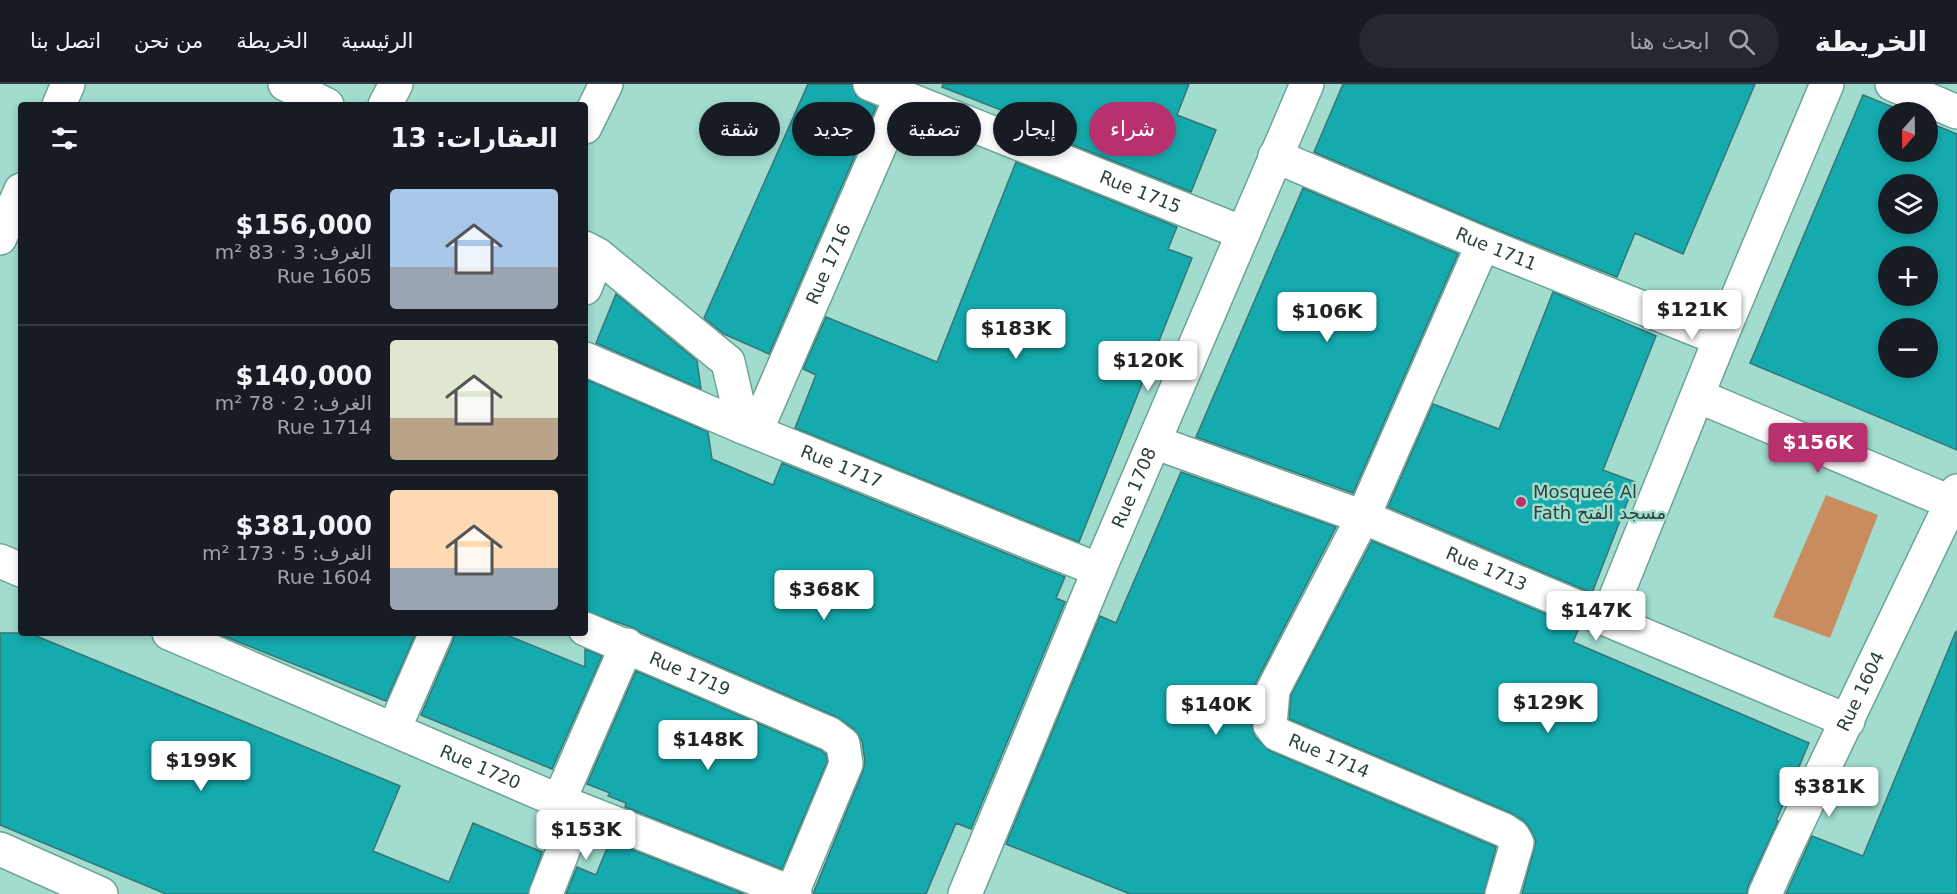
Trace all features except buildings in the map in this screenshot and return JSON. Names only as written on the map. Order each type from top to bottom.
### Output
[{"type":"street","points":[[60,102],[68,84]]},
{"type":"street","points":[[285,84],[321,102]]},
{"type":"street","points":[[387,102],[396,84]]},
{"type":"street","points":[[588,121],[606,84]]},
{"type":"street","name":"Rue 1715","points":[[870,84],[1243,233]]},
{"type":"street","name":"Rue 1708","points":[[965,894],[1098,570],[1307,84]]},
{"type":"street","points":[[1607,619],[1720,339],[1827,84]]},
{"type":"street","points":[[1892,84],[1957,112]]},
{"type":"street","name":"Rue 1716","points":[[749,429],[901,97]]},
{"type":"street","name":"Rue 1711","points":[[1275,156],[1483,244],[1720,339]]},
{"type":"street","name":"Rue 1714","points":[[1483,244],[1363,517],[1273,690],[1270,725],[1277,734],[1504,830],[1513,836],[1517,843],[1502,894]]},
{"type":"street","points":[[588,273],[592,252],[728,362],[749,429]]},
{"type":"street","name":"Rue 1717","points":[[588,360],[749,429],[1098,570]]},
{"type":"street","points":[[1698,396],[1955,500]]},
{"type":"street","name":"Rue 1713","points":[[1154,442],[1363,517],[1848,721]]},
{"type":"street","name":"Rue 1604","points":[[1766,894],[1787,845],[1955,500]]},
{"type":"street","points":[[0,561],[18,569]]},
{"type":"street","name":"Rue 1719","points":[[588,629],[830,734],[843,744],[846,764],[794,894]]},
{"type":"street","name":"Rue 1720","points":[[176,636],[569,805],[794,894]]},
{"type":"street","points":[[394,729],[435,636]]},
{"type":"street","points":[[546,894],[569,805],[627,645]]},
{"type":"street","points":[[1,851],[101,894]]},
{"type":"shaded area","points":[[1826,495],[1878,515],[1830,638],[1773,617]]},
{"type":"place","name":"Mosqueé Al Fath مسجد الفتح","points":[[1521,502]]}]
